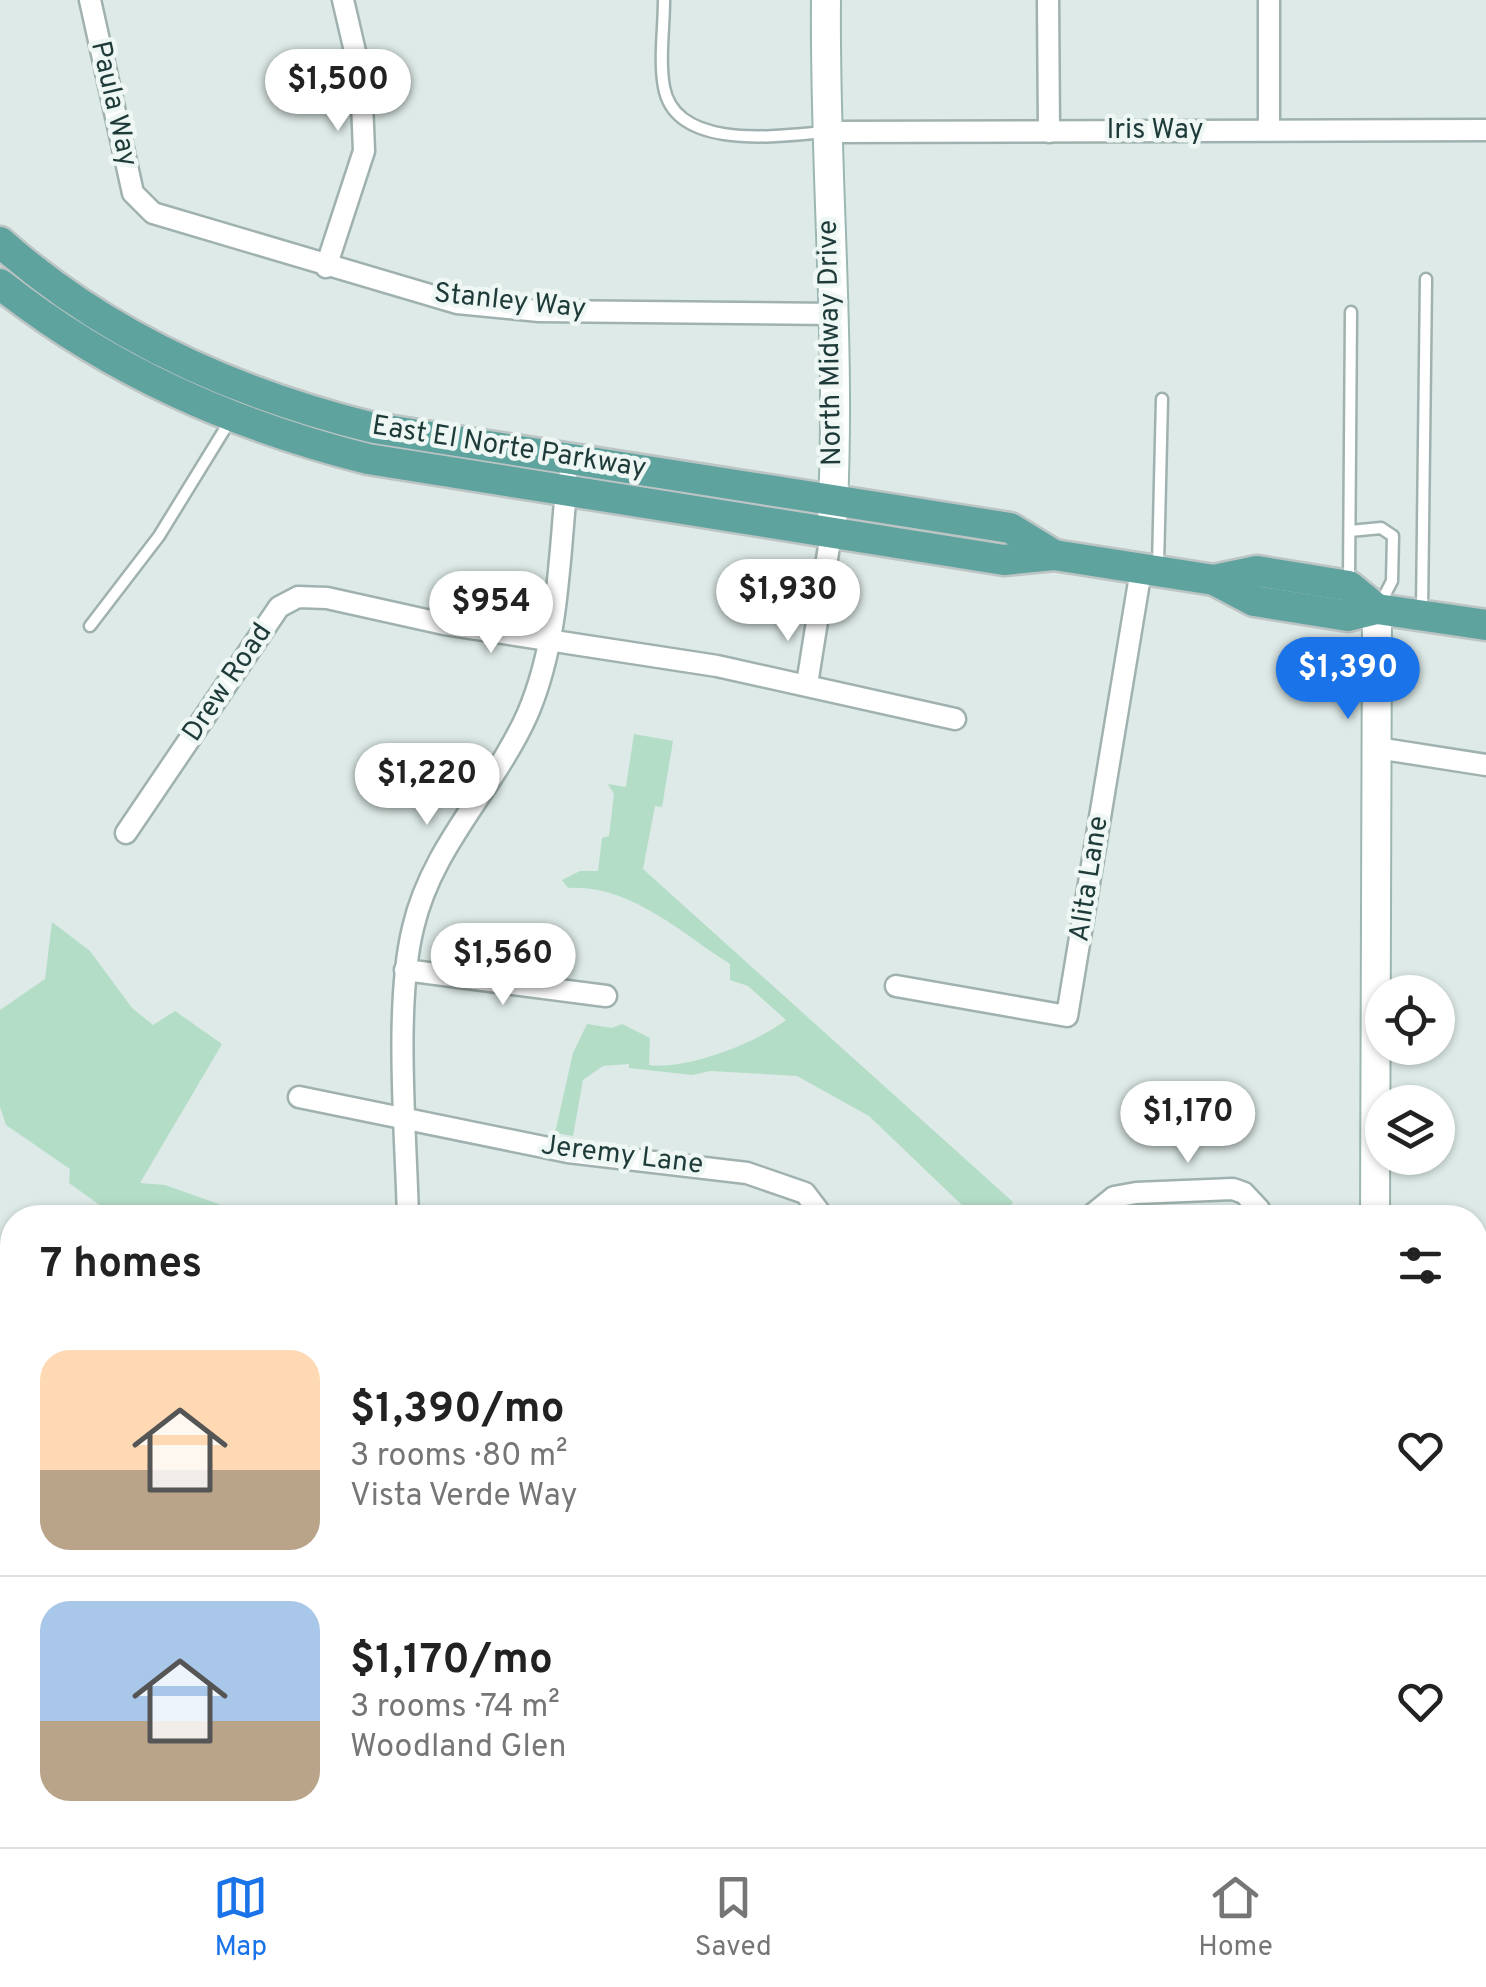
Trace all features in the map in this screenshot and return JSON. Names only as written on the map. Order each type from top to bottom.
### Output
[{"type":"main road","name":"East El Norte Parkway","points":[[0,242],[64,293],[132,336],[260,396],[374,428],[1010,528],[1054,554]]},
{"type":"main road","name":"East El Norte Parkway","points":[[0,284],[110,360],[232,418],[368,459],[1004,560],[1054,554],[1214,580],[1257,571],[1350,586]]},
{"type":"main road","name":"East El Norte Parkway","points":[[1214,580],[1254,601],[1348,616],[1377,609],[1486,625]]},
{"type":"main road","points":[[1350,586],[1377,609]]},
{"type":"street","name":"Paula Way","points":[[90,0],[133,194],[142,204]]},
{"type":"street","points":[[326,268],[364,150],[361,77],[344,0]]},
{"type":"street","name":"North Midway Drive","points":[[806,684],[833,500],[834,314],[825,132],[826,0]]},
{"type":"street","points":[[1048,0],[1049,132]]},
{"type":"street","points":[[1269,0],[1269,130]]},
{"type":"street","name":"Iris Way","points":[[825,132],[1486,130]]},
{"type":"street","name":"Stanley Way","points":[[142,204],[153,213],[326,268],[458,303],[539,311],[834,314]]},
{"type":"street","points":[[408,1205],[405,970],[413,925],[443,848],[526,716],[550,639],[570,458]]},
{"type":"street","name":"Alita Lane","points":[[896,986],[1067,1016],[1149,571]]},
{"type":"street","name":"Drew Road","points":[[126,833],[279,608],[298,598],[327,598],[444,624],[806,684],[954,719]]},
{"type":"street","points":[[1375,1205],[1377,609]]},
{"type":"street","points":[[1377,748],[1486,765]]},
{"type":"street","points":[[405,970],[606,996]]},
{"type":"street","name":"Jeremy Lane","points":[[300,1098],[568,1152],[747,1172],[806,1193],[815,1205]]},
{"type":"street","points":[[1104,1205],[1114,1197],[1136,1192],[1232,1189],[1244,1193],[1255,1205]]},
{"type":"lane","points":[[664,0],[664,88],[670,104],[686,121],[724,137],[825,132]]},
{"type":"lane","points":[[1421,616],[1426,280]]},
{"type":"lane","points":[[1350,586],[1351,312]]},
{"type":"lane","points":[[1149,571],[1162,399]]},
{"type":"lane","points":[[90,626],[160,536],[232,418]]},
{"type":"lane","points":[[1350,530],[1381,528],[1393,536],[1392,581],[1377,609]]},
{"type":"green space","points":[[634,734],[673,741],[662,807],[655,806],[643,869],[1013,1202],[1011,1205],[962,1205],[869,1116],[797,1076],[710,1071],[692,1075],[629,1068],[629,1064],[603,1066],[583,1080],[573,1136],[555,1133],[573,1053],[587,1024],[612,1028],[622,1024],[650,1038],[649,1065],[665,1065],[720,1053],[786,1020],[748,986],[730,980],[730,964],[654,913],[613,894],[568,888],[562,880],[580,871],[598,871],[602,838],[609,836],[614,794],[608,784],[626,787]]},
{"type":"green space","points":[[52,922],[90,951],[132,1008],[153,1025],[175,1011],[222,1044],[140,1183],[165,1185],[221,1205],[100,1205],[69,1183],[70,1169],[6,1125],[0,1107],[0,1010],[45,979]]}]
